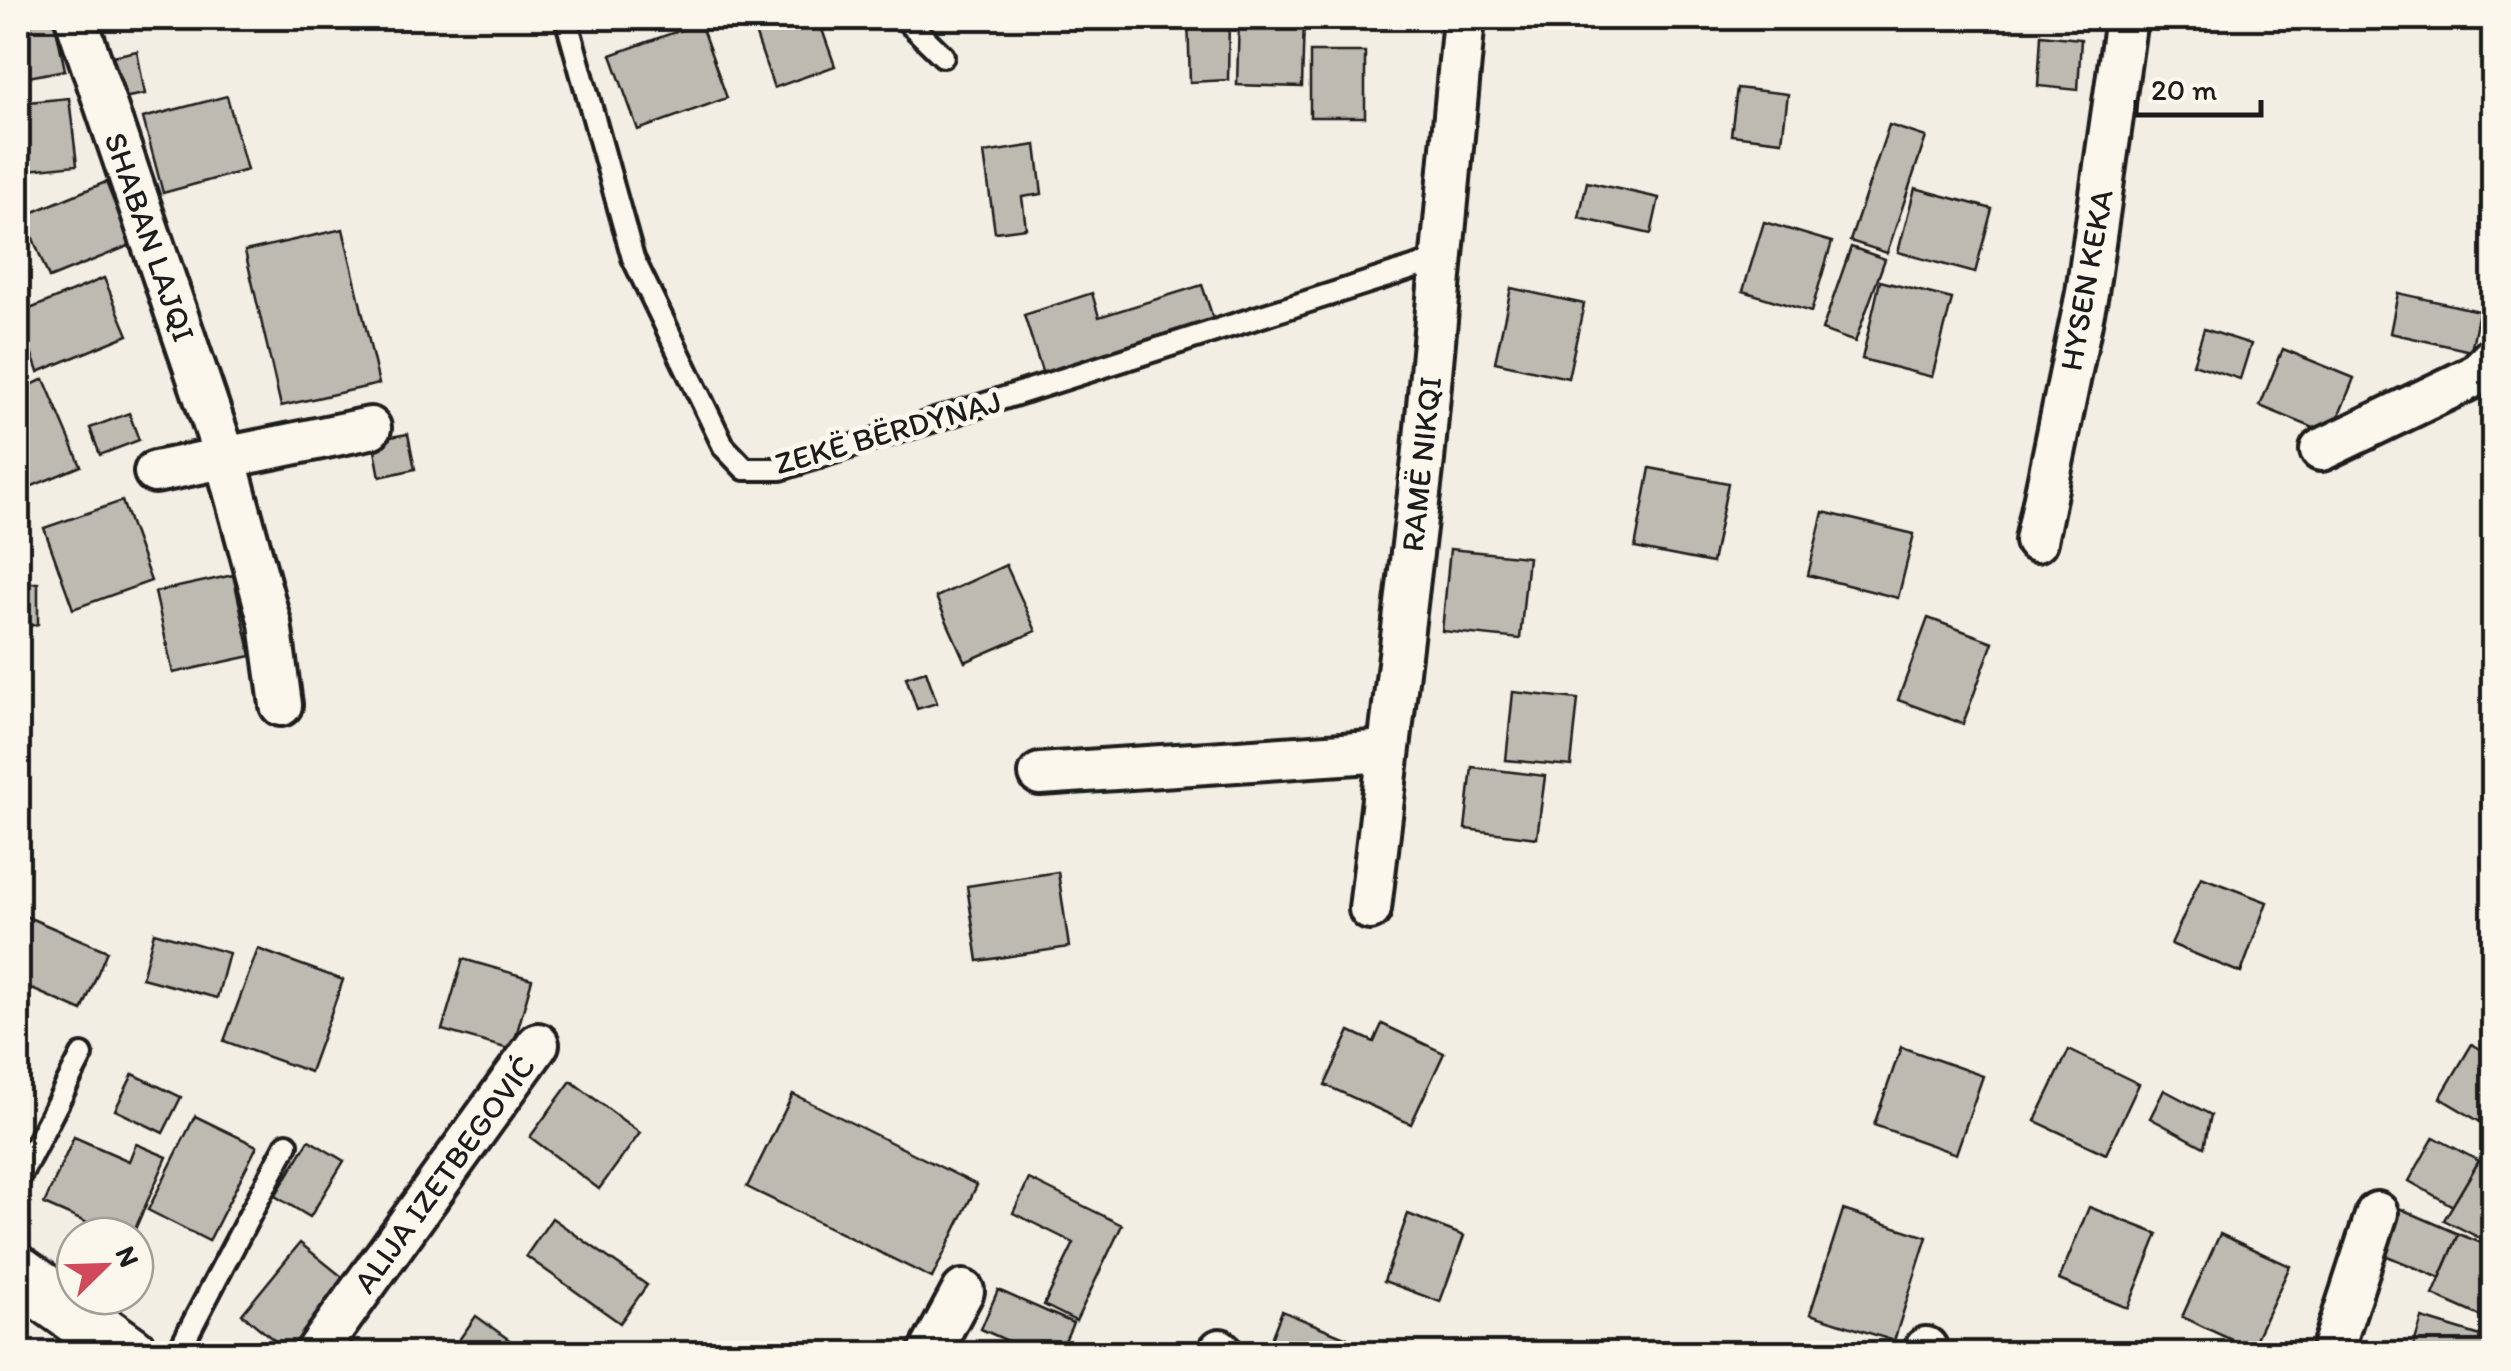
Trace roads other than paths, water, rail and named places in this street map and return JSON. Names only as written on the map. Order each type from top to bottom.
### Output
[{"type":"main road","points":[[18,1274],[130,1354]]},
{"type":"street","name":"SHABAN LAJQI","points":[[76,18],[224,458],[270,623],[281,704]]},
{"type":"street","name":"RAMË NIKQI","points":[[1370,909],[1422,460],[1464,18]]},
{"type":"street","name":"HYSEN KEKA","points":[[2036,541],[2088,293],[2126,18]]},
{"type":"street","points":[[2322,450],[2475,376],[2494,356]]},
{"type":"street","points":[[156,472],[370,428]]},
{"type":"street","points":[[1040,774],[1388,751]]},
{"type":"street","name":"ALIJA IZETBEGOVIĆ","points":[[315,1354],[538,1044]]},
{"type":"street","points":[[2332,1354],[2376,1213]]},
{"type":"street","points":[[929,1354],[963,1291]]},
{"type":"lane","name":"ZEKË BËRDYNAJ","points":[[566,18],[633,258],[724,447],[745,469],[781,469],[1441,259]]},
{"type":"lane","points":[[904,18],[943,56]]},
{"type":"lane","points":[[18,1180],[82,1055]]},
{"type":"lane","points":[[177,1354],[287,1144]]}]
